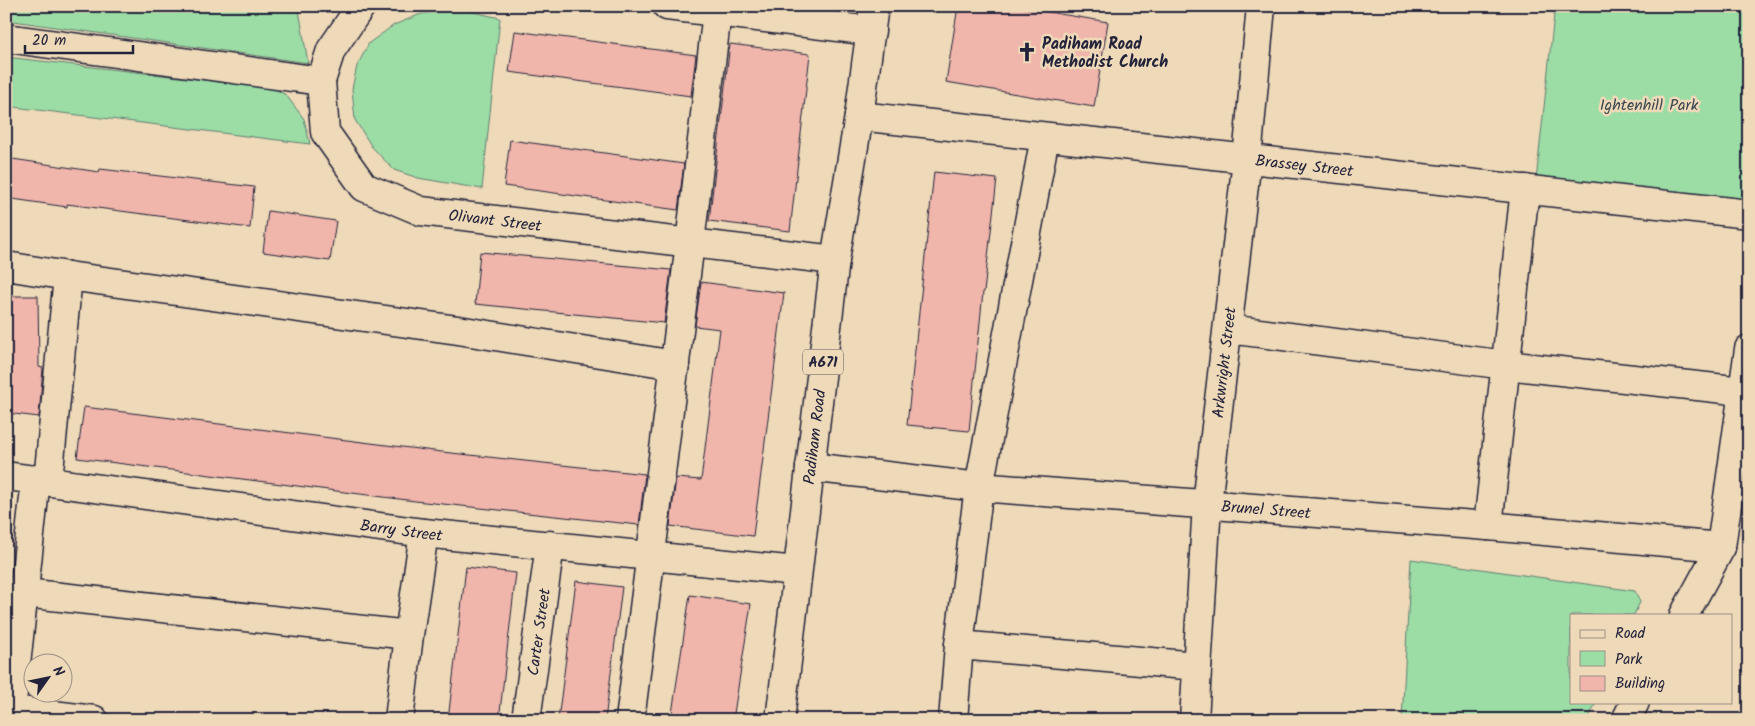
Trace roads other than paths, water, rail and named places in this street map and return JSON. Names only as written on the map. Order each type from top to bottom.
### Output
[{"type":"street","name":"Olivant Street","points":[[361,6],[331,50],[321,81],[325,132],[364,187],[421,211],[836,260]]},
{"type":"street","points":[[667,6],[717,12],[873,19]]},
{"type":"street","name":"Arkwright Street","points":[[1194,720],[1207,504],[1247,159],[1261,6]]},
{"type":"street","points":[[630,720],[717,12]]},
{"type":"street","name":"Padiham Road","points":[[780,720],[836,260],[873,19]]},
{"type":"street","points":[[6,38],[321,81]]},
{"type":"street","name":"Brassey Street","points":[[859,116],[1749,214]]},
{"type":"street","points":[[953,720],[979,487],[1045,137]]},
{"type":"street","points":[[1488,526],[1525,189]]},
{"type":"street","points":[[6,266],[458,330],[675,365]]},
{"type":"street","points":[[68,276],[42,480],[24,593],[10,715],[94,720]]},
{"type":"street","points":[[1228,329],[1506,365],[1743,391]]},
{"type":"street","points":[[1685,614],[1721,547],[1749,349]]},
{"type":"street","name":"Brunel Street","points":[[810,467],[979,487],[1488,526],[1721,547]]},
{"type":"street","name":"Barry Street","points":[[6,476],[424,533],[550,544],[797,571]]},
{"type":"street","points":[[399,720],[424,533]]},
{"type":"street","name":"Carter Street","points":[[526,720],[550,544]]},
{"type":"street","points":[[24,593],[409,635]]},
{"type":"street","points":[[960,645],[1197,666]]},
{"type":"street","points":[[1626,720],[1635,704]]},
{"type":"place","name":"Padiham Road Methodist Church","points":[[1027,52]]},
{"type":"park label","name":"Ightenhill Park","points":[[1649,104]]}]
